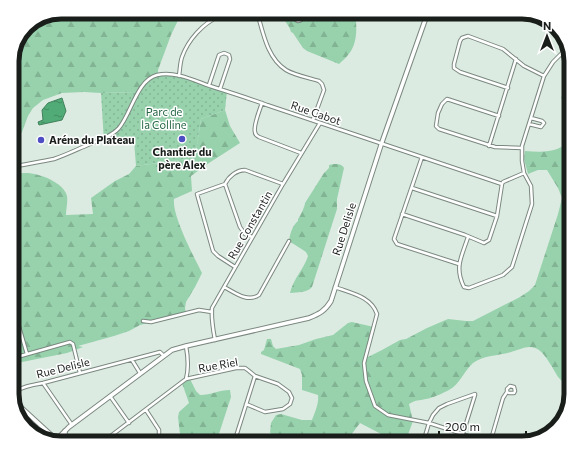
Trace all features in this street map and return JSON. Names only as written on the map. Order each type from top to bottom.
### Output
[{"type":"street","points":[[179,76],[182,58],[190,41],[202,27],[215,19]]},
{"type":"street","points":[[259,19],[272,57],[287,70],[319,81],[322,84],[324,90],[313,120]]},
{"type":"street","name":"Rue Delisle","points":[[60,436],[172,350],[309,318],[320,314],[326,309],[335,287],[382,144],[426,19]]},
{"type":"street","points":[[508,88],[460,72],[454,68],[462,38],[468,36],[503,49],[524,66],[544,76]]},
{"type":"street","points":[[468,237],[459,264],[460,278],[464,287],[469,288],[502,275],[512,268],[532,204],[532,186],[524,173],[522,148],[544,76],[552,62],[563,52]]},
{"type":"street","points":[[209,86],[219,55],[224,53],[229,55],[230,59],[220,89]]},
{"type":"street","points":[[489,146],[516,59]]},
{"type":"street","name":"Rue Cabot","points":[[19,166],[62,156],[98,141],[114,132],[122,123],[138,92],[144,84],[151,78],[158,75],[165,75],[179,76],[220,89],[502,184]]},
{"type":"street","points":[[499,116],[447,99],[442,104],[438,113],[436,126],[439,129],[489,146],[522,148]]},
{"type":"street","points":[[262,103],[254,131],[256,134],[259,137],[301,153]]},
{"type":"street","points":[[529,124],[541,127],[544,123],[531,118]]},
{"type":"street","name":"Rue Constantin","points":[[215,340],[212,323],[212,308],[301,153],[320,123]]},
{"type":"street","points":[[422,157],[394,239],[397,244],[459,264]]},
{"type":"street","points":[[235,267],[218,256],[213,250],[197,194],[225,184],[232,176],[242,170],[283,184]]},
{"type":"street","points":[[402,214],[484,243],[489,240],[497,216],[502,184],[524,173]]},
{"type":"street","points":[[225,184],[240,227],[245,234],[252,237]]},
{"type":"street","points":[[412,188],[497,216]]},
{"type":"street","points":[[224,287],[249,299],[259,295],[289,241]]},
{"type":"street","points":[[335,287],[372,303],[376,311],[377,314],[364,363],[366,381],[375,406],[388,415],[429,423],[469,436]]},
{"type":"street","points":[[143,321],[151,322],[198,310],[212,312]]},
{"type":"street","points":[[19,327],[27,354]]},
{"type":"street","points":[[19,356],[70,342],[73,344],[80,373]]},
{"type":"street","points":[[186,346],[188,374],[186,379]]},
{"type":"street","name":"Rue Delisle","points":[[19,390],[160,352],[164,356]]},
{"type":"street","points":[[132,360],[140,373]]},
{"type":"street","name":"Rue Riel","points":[[111,436],[186,379],[236,368],[246,369],[255,376],[278,384],[289,392],[292,398],[290,404],[283,409],[265,412],[246,404]]},
{"type":"street","points":[[236,436],[255,376]]},
{"type":"street","points":[[43,383],[72,425]]},
{"type":"street","points":[[490,436],[503,398],[507,392]]},
{"type":"street","points":[[425,436],[429,423],[439,408],[475,394],[463,434]]},
{"type":"street","points":[[110,396],[128,423]]},
{"type":"street","points":[[21,408],[49,434]]},
{"type":"street","points":[[146,410],[159,430],[160,436]]},
{"type":"street","points":[[65,431],[65,436]]},
{"type":"green space","points":[[55,19],[179,19],[158,70],[158,75],[138,92],[62,93],[43,100],[33,108],[28,116],[22,132],[19,136],[19,58],[23,42],[33,29],[47,21]]},
{"type":"green space","points":[[284,19],[356,19],[356,35],[354,46],[339,64],[303,48],[291,32],[289,26]]},
{"type":"green space","name":"Parc de la Colline","points":[[158,75],[179,76],[227,91],[225,110],[201,119],[195,158],[136,166],[134,140],[104,142],[101,93],[138,92],[151,78]]},
{"type":"green space","points":[[564,92],[564,102],[561,98]]},
{"type":"green space","points":[[225,110],[230,126],[240,143],[191,176],[192,191],[174,199],[176,215],[180,226],[202,273],[186,302],[186,313],[140,325],[129,331],[78,346],[83,347],[67,353],[19,363],[19,173],[29,173],[43,176],[61,186],[67,196],[66,215],[93,214],[91,198],[115,181],[129,174],[136,166],[195,158],[201,119]]},
{"type":"green space","points":[[564,145],[564,383],[539,350],[532,347],[526,347],[477,360],[449,390],[432,398],[409,404],[413,421],[408,436],[380,436],[381,434],[360,423],[350,436],[276,436],[270,433],[271,423],[276,415],[281,414],[302,420],[312,420],[318,402],[318,395],[302,390],[302,375],[300,369],[261,354],[264,350],[267,339],[271,339],[273,346],[276,349],[299,345],[333,335],[348,323],[352,322],[374,327],[368,357],[400,340],[406,339],[448,319],[473,321],[529,291],[535,285],[562,198],[547,170],[538,170],[528,174],[524,159],[525,151],[551,151]]},
{"type":"green space","points":[[329,165],[341,165],[344,168],[337,199],[337,209],[312,287],[305,291],[290,293],[291,288],[308,256],[306,252],[289,241],[291,233],[294,225],[298,221],[305,203],[324,173],[329,168]]},
{"type":"green space","points":[[187,379],[190,379],[196,391],[200,395],[230,390],[231,397],[218,436],[180,436],[178,417],[179,412],[189,403],[182,383]]},
{"type":"water","points":[[62,98],[66,111],[62,120],[39,125],[38,122],[43,120],[42,110],[48,103]]},
{"type":"place","name":"Chantier du père Alex","points":[[182,139]]},
{"type":"place","name":"Aréna du Plateau","points":[[41,140]]}]
